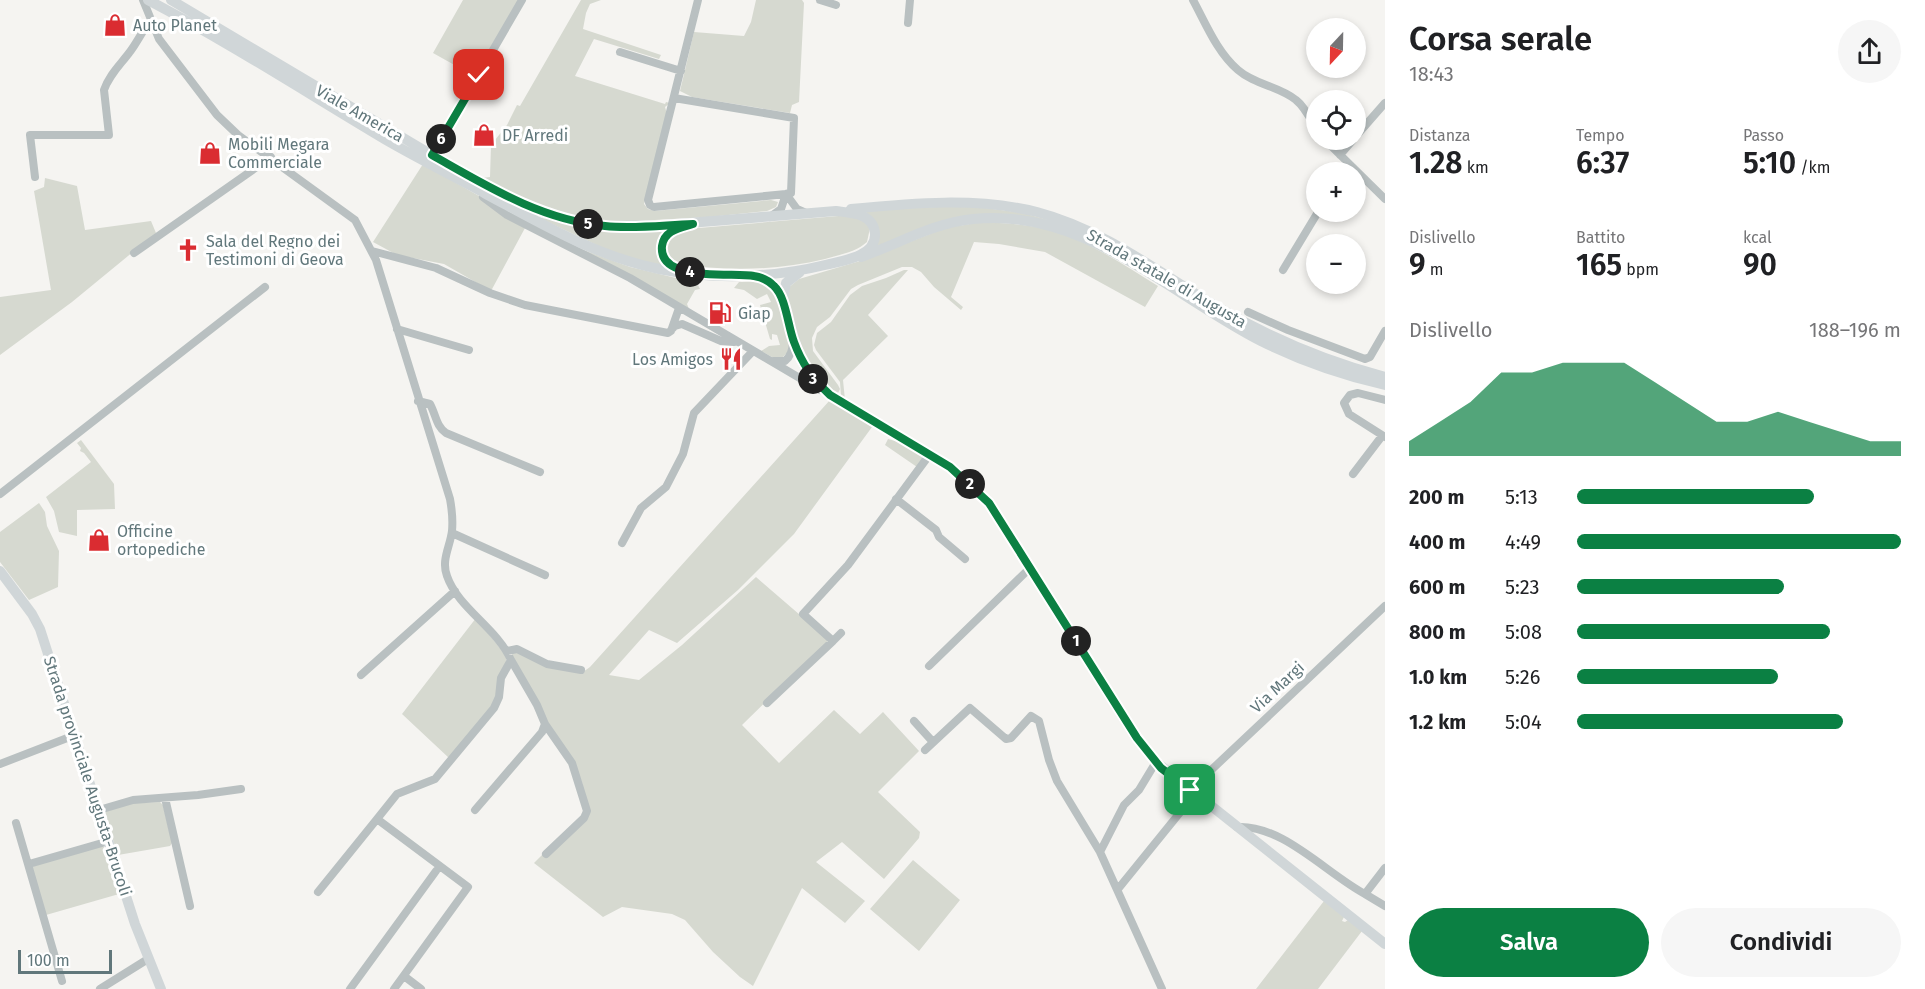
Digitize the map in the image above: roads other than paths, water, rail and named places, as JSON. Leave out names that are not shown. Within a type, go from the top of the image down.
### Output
[{"type":"main road","name":"Viale America","points":[[171,0],[432,155],[516,201],[553,216],[606,226],[693,224]]},
{"type":"main road","name":"Viale America","points":[[153,1],[396,146],[566,238],[598,252],[659,269],[696,274]]},
{"type":"main road","name":"Strada statale di Augusta","points":[[693,224],[945,203],[987,204],[1036,212],[1119,246],[1214,305],[1275,338],[1321,358],[1385,377]]},
{"type":"main road","points":[[836,211],[859,214],[873,226],[875,234],[870,245],[852,259]]},
{"type":"main road","name":"Strada statale di Augusta","points":[[696,274],[754,276],[802,271],[852,259],[939,226],[970,219],[1011,218],[1048,224],[1074,234],[1116,254],[1261,340],[1306,361],[1354,378],[1385,385]]},
{"type":"main road","points":[[693,224],[669,232],[665,237],[662,255],[668,264],[696,274]]},
{"type":"main road","points":[[783,304],[786,283],[802,271]]},
{"type":"main road","points":[[754,276],[775,286],[783,304],[802,374],[814,380],[830,395],[930,454],[963,477],[989,503],[1137,738],[1156,762],[1385,944]]},
{"type":"main road","name":"Strada provinciale Augusta-Brucoli","points":[[0,571],[32,614],[40,629],[148,959],[161,989]]},
{"type":"street","points":[[143,0],[165,48],[217,116],[238,135],[355,220],[372,251],[450,499],[453,513],[452,533],[445,560],[447,576],[454,591],[507,651],[545,724],[572,763],[587,811],[584,818],[546,854]]},
{"type":"street","points":[[432,155],[522,0]]},
{"type":"street","points":[[675,98],[794,118],[791,193],[654,207],[650,205],[648,200],[698,0]]},
{"type":"street","points":[[820,0],[836,5]]},
{"type":"street","points":[[908,23],[910,0]]},
{"type":"street","points":[[1193,0],[1215,42],[1230,62],[1254,82],[1294,98],[1306,112]]},
{"type":"street","points":[[35,177],[30,135],[109,135],[104,90],[112,73],[130,52],[150,18],[153,1]]},
{"type":"street","points":[[620,52],[681,71]]},
{"type":"street","points":[[1366,125],[1385,103]]},
{"type":"street","points":[[1335,150],[1345,162]]},
{"type":"street","points":[[1340,155],[1344,150]]},
{"type":"street","points":[[134,254],[271,157]]},
{"type":"street","points":[[1366,183],[1385,199]]},
{"type":"street","points":[[469,185],[507,215],[630,278],[769,360],[802,374]]},
{"type":"street","points":[[786,194],[796,209],[806,213]]},
{"type":"street","points":[[770,217],[781,209],[786,194]]},
{"type":"street","points":[[1283,270],[1312,222]]},
{"type":"street","points":[[372,251],[436,268],[490,293],[541,309],[595,317],[668,333],[675,326],[682,324],[721,340],[740,344]]},
{"type":"street","points":[[0,494],[265,287]]},
{"type":"street","points":[[671,331],[679,308]]},
{"type":"street","points":[[1248,312],[1288,330],[1365,358],[1370,357],[1385,331]]},
{"type":"street","points":[[397,329],[469,350]]},
{"type":"street","points":[[785,362],[792,353],[793,341]]},
{"type":"street","points":[[622,543],[641,508],[666,487],[683,454],[694,413],[747,360],[753,351]]},
{"type":"street","points":[[769,360],[785,362],[802,374]]},
{"type":"street","points":[[1353,474],[1384,437],[1349,414],[1344,403],[1350,395],[1358,393],[1385,400]]},
{"type":"street","points":[[418,401],[430,404],[435,413],[438,428],[446,433],[540,472]]},
{"type":"street","points":[[833,641],[803,614],[848,565],[930,454]]},
{"type":"street","points":[[896,499],[936,530],[939,537],[966,559]]},
{"type":"street","points":[[452,533],[545,575]]},
{"type":"street","points":[[929,666],[1030,568]]},
{"type":"street","points":[[361,675],[454,591]]},
{"type":"street","name":"Via Margi","points":[[1118,889],[1192,792],[1385,606]]},
{"type":"street","points":[[767,703],[841,633]]},
{"type":"street","points":[[507,651],[517,649],[548,664],[581,670]]},
{"type":"street","points":[[318,892],[397,794],[435,779],[494,708],[500,697],[501,678],[511,660]]},
{"type":"street","points":[[924,750],[970,708],[1006,739],[1011,738],[1031,716],[1039,721],[1049,760],[1058,781],[1100,852],[1162,989]]},
{"type":"street","points":[[914,720],[933,742]]},
{"type":"street","points":[[475,810],[542,732],[545,724]]},
{"type":"street","points":[[0,764],[75,735]]},
{"type":"street","points":[[1100,852],[1124,805],[1139,790],[1156,762]]},
{"type":"street","points":[[99,810],[133,800],[240,789]]},
{"type":"street","points":[[165,798],[190,906]]},
{"type":"street","points":[[377,819],[468,887],[394,989]]},
{"type":"street","points":[[16,823],[62,981]]},
{"type":"street","points":[[1237,827],[1248,826],[1262,830],[1295,846],[1385,906]]},
{"type":"street","points":[[29,864],[109,841]]},
{"type":"street","points":[[1365,894],[1385,868]]},
{"type":"street","points":[[350,989],[436,871]]},
{"type":"street","points":[[100,989],[148,959]]},
{"type":"street","points":[[404,976],[421,989]]},
{"type":"place","name":"Auto Planet","points":[[115,25]]},
{"type":"place","name":"DF Arredi","points":[[484,135]]},
{"type":"place","name":"Mobili Megara Commerciale","points":[[210,153]]},
{"type":"place","name":"Sala del Regno dei Testimoni di Geova","points":[[188,250]]},
{"type":"place","name":"Giap","points":[[720,313]]},
{"type":"place","name":"Los Amigos","points":[[731,359]]},
{"type":"place","name":"Officine ortopediche","points":[[99,540]]}]
